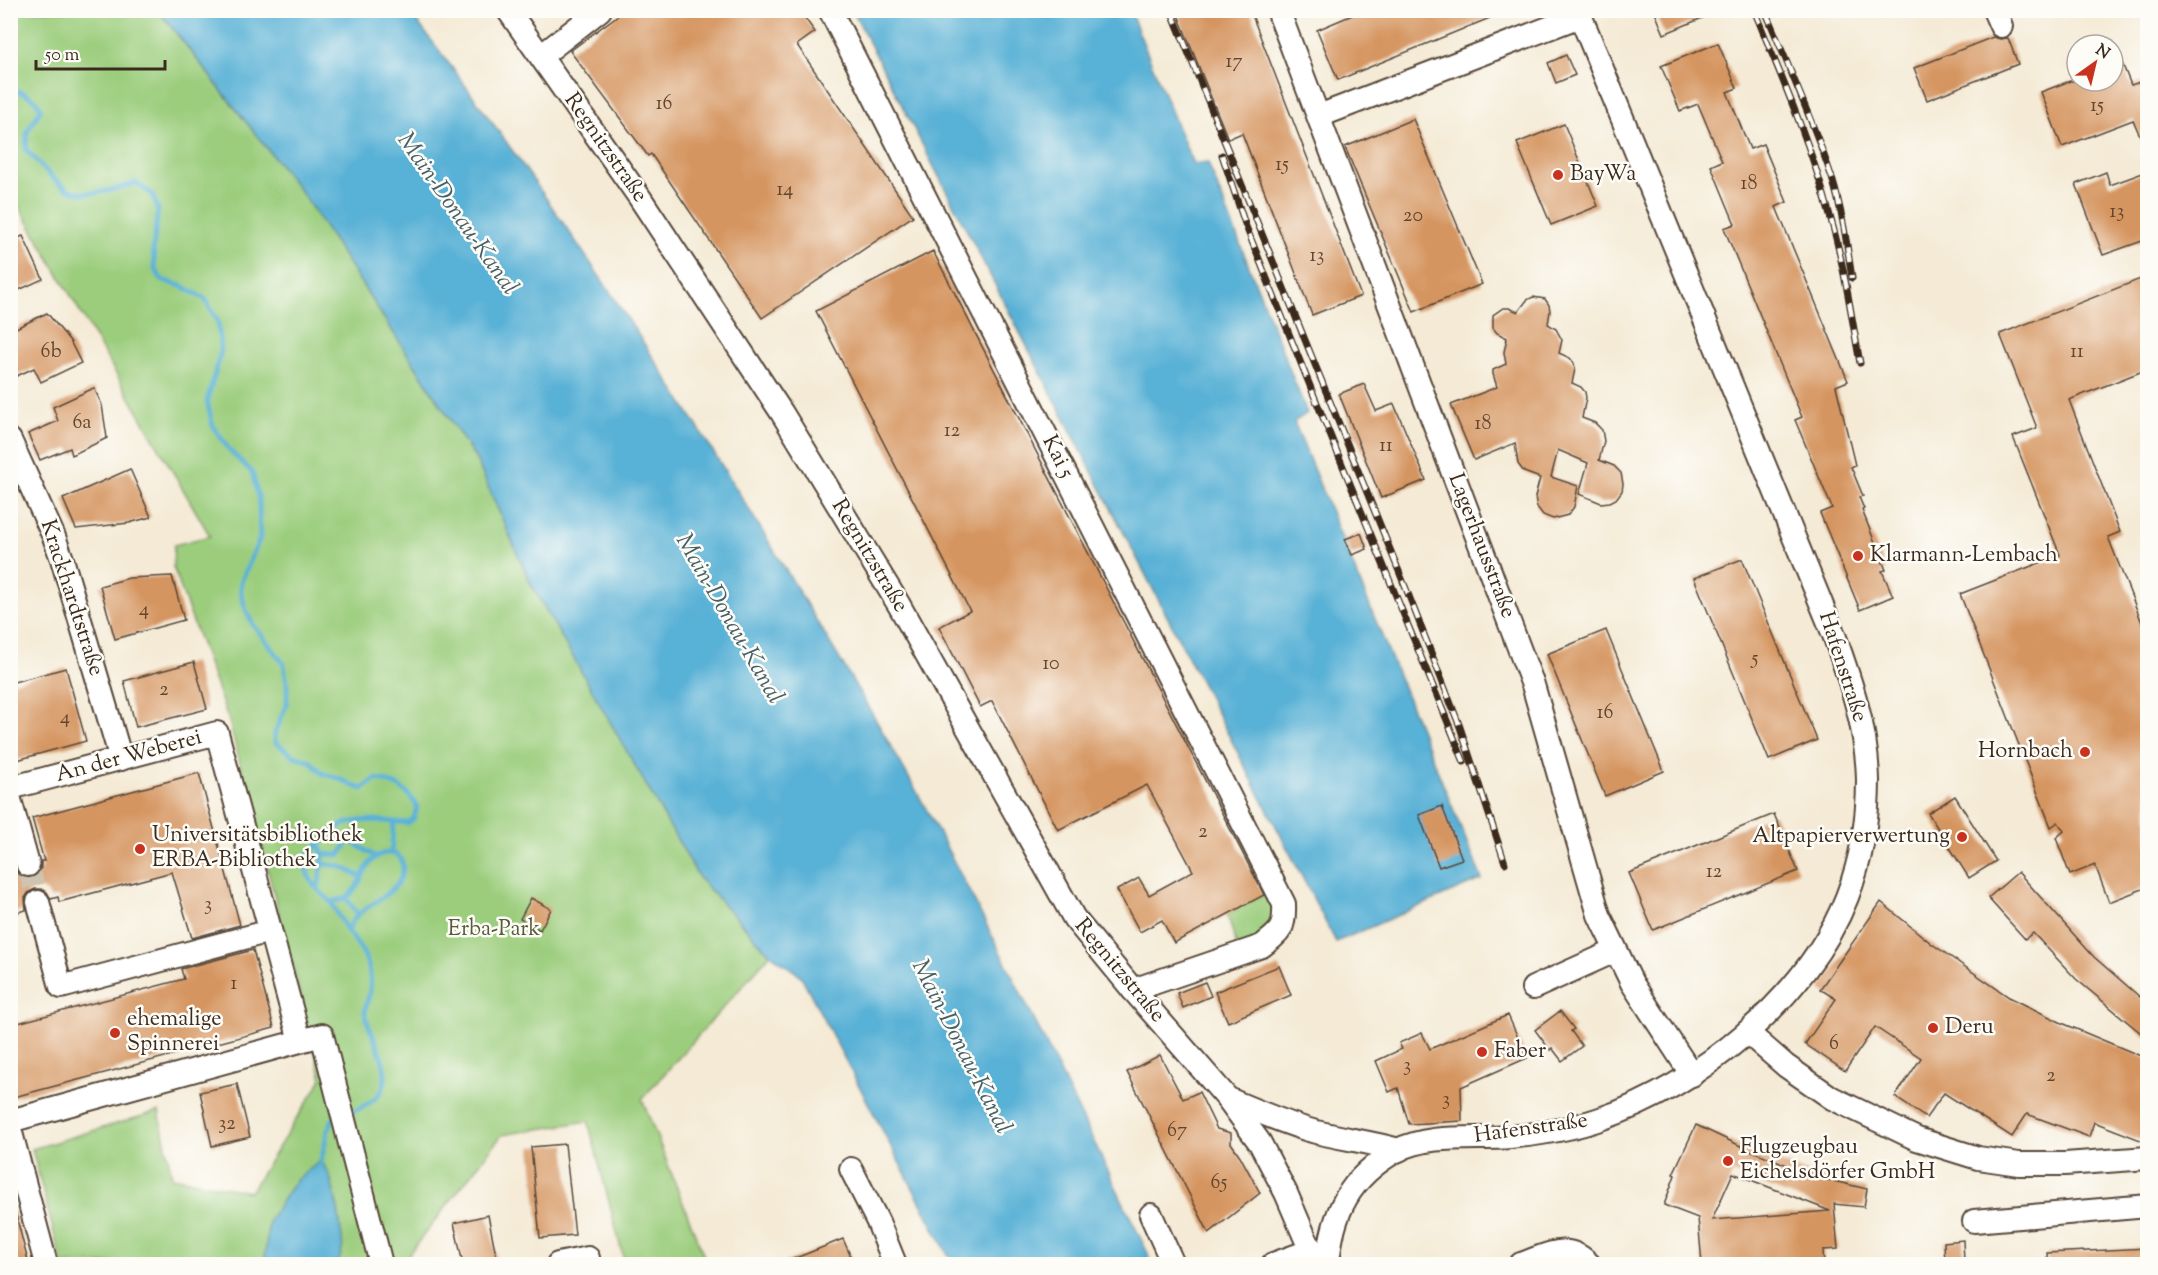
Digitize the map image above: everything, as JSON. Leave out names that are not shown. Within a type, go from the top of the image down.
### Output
[{"type":"street","name":"Regnitzstraße","points":[[508,10],[640,198],[782,413],[899,605],[1074,918],[1228,1099],[1260,1143],[1286,1193],[1307,1242],[1321,1260]]},
{"type":"street","points":[[541,56],[600,10]]},
{"type":"street","name":"Kai 5","points":[[830,10],[1284,904],[1284,922],[1277,934],[1262,946],[1133,990]]},
{"type":"street","name":"Lagerhausstraße","points":[[1278,10],[1533,685],[1599,915],[1632,983],[1692,1075]]},
{"type":"street","points":[[1319,116],[1579,13]]},
{"type":"street","name":"Hafenstraße","points":[[1321,1260],[1329,1246],[1335,1221],[1360,1177],[1399,1150],[1438,1140],[1510,1137],[1557,1130],[1599,1120],[1670,1089],[1692,1075],[1747,1032],[1776,1004],[1809,965],[1846,899],[1856,871],[1866,817],[1868,778],[1863,729],[1851,681],[1579,13]]},
{"type":"street","name":"Krackhardtstraße","points":[[10,441],[54,537],[121,759]]},
{"type":"street","name":"An der Weberei","points":[[10,788],[217,733],[300,1041]]},
{"type":"street","points":[[10,801],[28,865]]},
{"type":"street","points":[[38,902],[61,987],[270,931]]},
{"type":"street","points":[[1533,988],[1615,951]]},
{"type":"street","points":[[1747,1032],[1786,1066],[1832,1098],[1917,1139],[1958,1152],[1978,1158],[2019,1164],[2065,1164],[2148,1158]]},
{"type":"street","points":[[10,1121],[322,1035],[381,1264]]},
{"type":"street","name":"Regnitzstraße","points":[[1228,1099],[1317,1132],[1371,1142],[1399,1150]]},
{"type":"street","points":[[10,1129],[46,1264]]},
{"type":"street","points":[[851,1169],[878,1222],[895,1264]]},
{"type":"street","points":[[1974,1221],[2148,1206]]},
{"type":"street","points":[[1152,1215],[1173,1264]]},
{"type":"street","points":[[1521,1264],[1560,1250],[1579,1254],[1589,1264]]},
{"type":"street","points":[[558,1264],[588,1258]]},
{"type":"street","points":[[1273,1264],[1321,1260]]},
{"type":"green space","name":"Erba-Park","points":[[10,11],[159,11],[305,197],[476,459],[530,582],[700,879],[769,953],[769,956],[642,1099],[707,1264],[625,1264],[588,1121],[502,1135],[401,1264],[62,1264],[32,1149],[159,1111],[172,1177],[250,1192],[322,1079],[229,721],[173,567],[174,545],[210,536],[20,208],[11,197]]},
{"type":"green space","points":[[1267,893],[1276,902],[1272,929],[1238,950],[1227,914]]},
{"type":"water","name":"Main-Donau-Kanal","points":[[159,11],[409,11],[511,148],[608,288],[746,504],[862,696],[931,818],[988,929],[1153,1264],[953,1264],[801,976],[769,953],[700,879],[530,582],[476,459],[305,197]]},
{"type":"water","points":[[853,11],[1130,11],[1193,164],[1208,163],[1307,413],[1294,422],[1482,879],[1336,942]]},
{"type":"water","points":[[321,1160],[330,1176],[338,1209],[343,1246],[338,1264],[264,1264],[269,1220],[295,1181]]},
{"type":"building","points":[[625,10],[799,10],[815,32],[797,45],[913,216],[762,318],[651,154],[648,156],[570,51]]},
{"type":"building","points":[[1176,10],[1250,10],[1361,296],[1312,315],[1242,133],[1228,139]]},
{"type":"building","points":[[1364,10],[1507,11],[1338,80],[1317,30]]},
{"type":"building","points":[[1654,10],[1719,10],[1719,11],[1664,34]]},
{"type":"building","points":[[1993,37],[2008,38],[2018,64],[1927,100],[1914,68]]},
{"type":"building","points":[[1718,43],[1737,88],[1727,92],[1750,149],[1763,144],[1787,202],[1776,207],[1848,381],[1836,386],[1855,465],[1851,467],[1863,496],[1859,497],[1864,509],[1862,510],[1886,570],[1882,571],[1893,596],[1860,610],[1820,513],[1832,508],[1795,420],[1802,417],[1724,228],[1735,224],[1711,166],[1722,161],[1698,104],[1680,111],[1661,66]]},
{"type":"building","points":[[1566,55],[1575,75],[1556,83],[1548,63]]},
{"type":"building","points":[[2125,70],[2131,85],[2148,79],[2148,154],[2133,120],[2062,147],[2041,92],[2065,83],[2065,93],[2125,93]]},
{"type":"building","points":[[1413,119],[1482,284],[1414,312],[1345,147]]},
{"type":"building","name":"BayWa","points":[[1564,124],[1598,206],[1551,225],[1517,143]]},
{"type":"building","points":[[2148,171],[2148,239],[2103,255],[2076,184],[2106,172],[2110,185]]},
{"type":"building","points":[[23,236],[43,279],[10,294],[10,241]]},
{"type":"building","points":[[933,251],[1264,895],[1174,943],[1162,920],[1140,932],[1117,890],[1139,878],[1149,895],[1193,871],[1147,785],[1058,830],[992,701],[980,707],[939,627],[970,611],[816,311]]},
{"type":"building","name":"Hornbach","points":[[2148,276],[2148,369],[2069,400],[2120,532],[2108,537],[2148,638],[2148,887],[2109,902],[2095,865],[2070,875],[2056,838],[2064,831],[2058,822],[2051,827],[1960,594],[2060,555],[2013,437],[2037,428],[2000,334]]},
{"type":"building","points":[[1533,297],[1545,299],[1549,305],[1548,324],[1556,329],[1562,340],[1559,353],[1570,358],[1574,363],[1572,383],[1581,387],[1586,398],[1582,418],[1595,423],[1602,430],[1604,441],[1599,460],[1614,466],[1621,473],[1623,484],[1622,491],[1616,499],[1610,502],[1601,503],[1579,494],[1588,463],[1558,450],[1551,477],[1578,486],[1574,507],[1568,515],[1553,519],[1543,515],[1537,507],[1535,497],[1540,478],[1524,472],[1518,464],[1515,443],[1474,460],[1451,405],[1497,387],[1493,370],[1506,364],[1504,352],[1507,338],[1493,328],[1493,315],[1503,308],[1518,312],[1527,300]]},
{"type":"building","points":[[47,313],[70,341],[81,363],[41,382],[34,368],[10,379],[10,331]]},
{"type":"building","points":[[1364,384],[1376,411],[1394,404],[1426,480],[1381,498],[1339,394]]},
{"type":"building","points":[[94,388],[102,405],[107,438],[72,455],[70,448],[40,460],[28,434],[58,421],[53,407]]},
{"type":"building","points":[[130,469],[151,517],[129,523],[76,529],[63,499]]},
{"type":"building","points":[[1361,533],[1367,549],[1352,555],[1345,539]]},
{"type":"building","points":[[1742,559],[1817,740],[1769,760],[1694,578]]},
{"type":"building","points":[[172,576],[184,620],[115,639],[100,586],[129,578]]},
{"type":"building","points":[[1606,630],[1664,771],[1605,796],[1547,654]]},
{"type":"building","points":[[194,662],[207,709],[136,727],[124,681]]},
{"type":"building","points":[[66,668],[86,741],[17,760],[10,734],[10,683]]},
{"type":"building","points":[[199,773],[240,925],[192,938],[172,872],[59,902],[58,897],[51,899],[47,892],[35,889],[25,898],[26,910],[10,914],[10,870],[15,868],[24,878],[32,878],[38,874],[41,861],[44,861],[32,818]]},
{"type":"building","name":"Altpapierverwertung","points":[[1955,796],[1996,861],[1969,878],[1928,813]]},
{"type":"building","points":[[1442,806],[1462,859],[1439,867],[1419,815]]},
{"type":"building","points":[[1774,814],[1798,871],[1653,930],[1629,873]]},
{"type":"building","points":[[2018,872],[2094,957],[2148,1004],[2148,1039],[2076,979],[2033,933],[2025,939],[1988,898]]},
{"type":"building","points":[[531,898],[551,909],[540,930],[520,919]]},
{"type":"building","points":[[1881,902],[1932,944],[2009,997],[2062,1023],[2148,1059],[2148,1143],[2094,1122],[2089,1137],[2027,1114],[2012,1137],[1944,1093],[1926,1118],[1895,1097],[1921,1058],[1875,1027],[1845,1071],[1805,1044],[1836,999],[1820,989]]},
{"type":"building","name":"ehemalige Spinnerei","points":[[253,950],[274,1028],[10,1098],[10,1025],[184,979],[181,969]]},
{"type":"building","points":[[1279,966],[1291,995],[1228,1022],[1215,992]]},
{"type":"building","points":[[1205,982],[1211,996],[1183,1008],[1177,993]]},
{"type":"building","points":[[1560,1011],[1574,1029],[1571,1031],[1582,1046],[1562,1061],[1552,1048],[1550,1050],[1535,1030]]},
{"type":"building","points":[[1508,1015],[1527,1058],[1461,1087],[1462,1121],[1409,1124],[1398,1088],[1389,1092],[1376,1061],[1402,1049],[1399,1043],[1422,1033],[1430,1049]]},
{"type":"building","points":[[1160,1055],[1183,1099],[1199,1092],[1217,1129],[1231,1133],[1231,1143],[1260,1193],[1209,1233],[1127,1072]]},
{"type":"building","points":[[237,1084],[250,1137],[212,1146],[200,1092]]},
{"type":"building","points":[[1696,1125],[1817,1177],[1867,1189],[1864,1207],[1834,1204],[1838,1249],[1823,1250],[1824,1264],[1702,1264],[1698,1218],[1664,1205],[1675,1175],[1673,1174]],"holes":[[[1733,1173],[1830,1211],[1712,1220]]]},
{"type":"building","points":[[565,1144],[575,1235],[540,1238],[531,1147]]},
{"type":"building","points":[[15,1211],[29,1264],[10,1264],[10,1212]]},
{"type":"building","points":[[488,1215],[497,1260],[463,1264],[454,1223]]},
{"type":"building","points":[[843,1239],[854,1264],[781,1264]]},
{"type":"building","points":[[1963,1240],[1964,1262],[1945,1263],[1944,1242]]},
{"type":"building","points":[[2148,1248],[2148,1264],[2048,1264],[2047,1253]]},
{"type":"waterway","points":[[10,89],[28,95],[39,105],[41,109],[27,132],[26,150],[58,182],[79,193],[109,191],[136,183],[152,194],[158,210],[153,248],[155,269],[162,280],[184,287],[205,299],[218,322],[221,351],[207,401],[213,426],[230,451],[252,472],[259,500],[260,538],[241,582],[241,593],[252,623],[284,664],[287,703],[275,733],[275,742],[294,756],[310,761],[323,774],[362,789],[376,779],[395,785],[405,791],[417,807],[414,818],[408,823],[366,820],[343,825],[311,852],[306,861],[308,875],[331,902],[351,894],[373,859],[380,855],[394,854],[399,856],[403,864],[402,875],[397,884],[387,894],[358,914],[348,932],[366,958],[370,973],[370,990],[365,1013],[382,1057],[385,1079],[383,1088],[371,1102],[347,1114]]},
{"type":"waterway","points":[[391,853],[394,822]]},
{"type":"waterway","points":[[321,854],[340,855],[349,840],[376,857]]},
{"type":"waterway","points":[[318,888],[323,859],[320,844]]},
{"type":"waterway","points":[[322,864],[340,866],[361,877]]},
{"type":"waterway","points":[[346,898],[358,915]]},
{"type":"waterway","points":[[331,902],[348,932]]},
{"type":"waterway","points":[[320,1165],[328,1130],[333,1119],[338,1117]]},
{"type":"tunnel","points":[[28,865],[38,902]]},
{"type":"railway","points":[[1171,10],[1409,596],[1460,727],[1505,863]]},
{"type":"railway","points":[[1754,10],[1814,163],[1835,234],[1860,363]]},
{"type":"railway","points":[[1765,10],[1809,115],[1832,178],[1852,278]]},
{"type":"railway","points":[[1222,155],[1245,224],[1464,762]]},
{"type":"place","name":"BayWa","points":[[1558,175]]},
{"type":"place","name":"Klarmann-Lembach","points":[[1858,556]]},
{"type":"place","name":"Hornbach","points":[[2085,752]]},
{"type":"place","name":"Altpapierverwertung","points":[[1962,837]]},
{"type":"place","name":"Universitätsbibliothek ERBA-Bibliothek","points":[[140,849]]},
{"type":"place","name":"Deru","points":[[1933,1028]]},
{"type":"place","name":"ehemalige Spinnerei","points":[[115,1033]]},
{"type":"place","name":"Faber","points":[[1482,1052]]},
{"type":"place","name":"Flugzeugbau Eichelsdörfer GmbH","points":[[1728,1161]]}]
